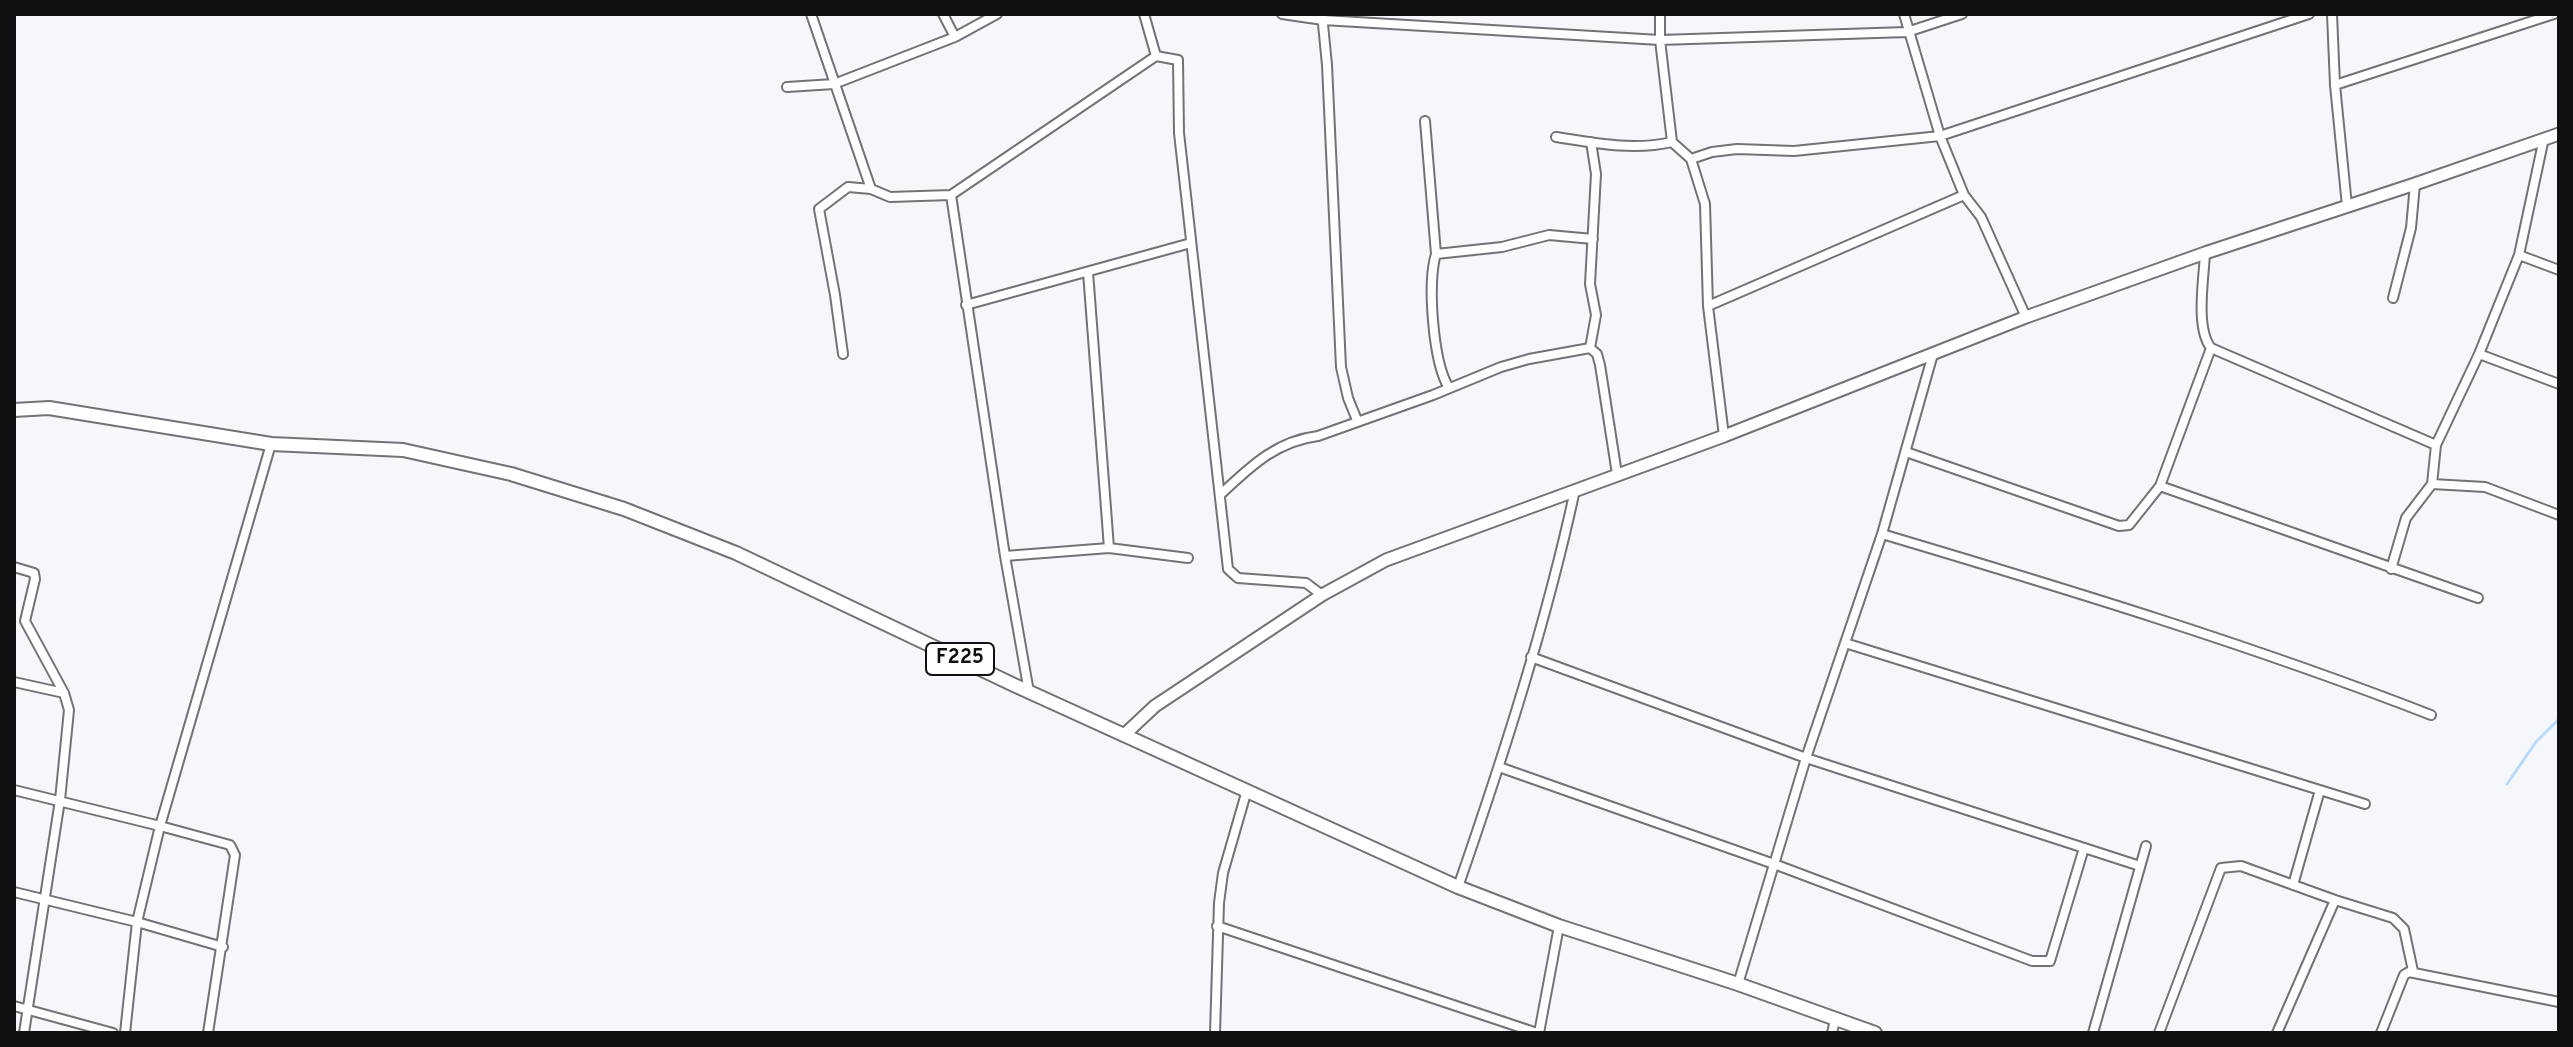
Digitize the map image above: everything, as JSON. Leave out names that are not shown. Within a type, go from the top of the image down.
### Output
[{"type":"main road","name":"F225","points":[[14,410],[49,408],[271,444],[403,450],[511,474],[624,509],[736,553],[1029,692],[1458,887],[1559,926],[1738,984],[1834,1026],[1875,1033]]},
{"type":"street","points":[[811,14],[871,189]]},
{"type":"street","points":[[943,14],[955,37]]},
{"type":"street","points":[[787,87],[834,84],[955,37],[997,14]]},
{"type":"street","points":[[1144,14],[1156,56]]},
{"type":"street","points":[[1282,14],[1660,40],[1907,32],[1962,14]]},
{"type":"street","points":[[1660,14],[1660,40],[1672,142],[1691,159],[1705,204],[1708,306],[1724,436]]},
{"type":"street","points":[[1904,14],[1940,136],[1964,195],[1981,217],[2026,317]]},
{"type":"street","points":[[1691,159],[1737,149],[1794,151],[1940,136],[2309,14]]},
{"type":"street","points":[[2332,14],[2335,85],[2347,206]]},
{"type":"street","points":[[2335,85],[2554,14]]},
{"type":"street","points":[[1322,17],[1341,367],[1357,420]]},
{"type":"street","points":[[843,354],[819,209],[848,187],[871,189],[890,197],[951,195],[1156,56],[1178,60],[1177,108],[1228,569],[1238,578],[1306,583],[1322,595]]},
{"type":"street","points":[[1425,121],[1436,254],[1431,269],[1435,329],[1441,376],[1449,388]]},
{"type":"street","points":[[1124,735],[1155,706],[1322,595],[1386,560],[1724,436],[2026,317],[2205,253],[2559,134]]},
{"type":"street","points":[[1556,137],[1610,146],[1654,146],[1672,142]]},
{"type":"street","points":[[2391,569],[2406,518],[2432,484],[2436,445],[2479,354],[2519,255],[2544,138]]},
{"type":"street","points":[[1590,348],[1596,315],[1590,284],[1596,174],[1591,142]]},
{"type":"street","points":[[2393,298],[2411,228],[2415,184]]},
{"type":"street","points":[[951,195],[1005,556],[1029,692]]},
{"type":"street","points":[[1708,306],[1964,195]]},
{"type":"street","points":[[1436,254],[1502,247],[1549,235],[1593,239]]},
{"type":"street","points":[[966,305],[1191,243]]},
{"type":"street","points":[[2205,253],[2202,325],[2204,340],[2211,348],[2436,445]]},
{"type":"street","points":[[2519,255],[2559,270]]},
{"type":"street","points":[[1088,272],[1109,548]]},
{"type":"street","points":[[1221,494],[1261,457],[1298,438],[1318,436],[1529,359],[1590,348]]},
{"type":"street","points":[[1590,348],[1597,354],[1600,365],[1617,474]]},
{"type":"street","points":[[1906,452],[2119,526],[2129,525],[2160,486],[2211,348]]},
{"type":"street","points":[[1738,984],[1806,758],[1882,534],[1933,354]]},
{"type":"street","points":[[2479,354],[2559,384]]},
{"type":"street","points":[[125,1033],[137,922],[160,826],[271,444]]},
{"type":"street","points":[[2432,484],[2485,487],[2559,515]]},
{"type":"street","points":[[2160,486],[2478,598]]},
{"type":"street","points":[[1458,887],[1499,767],[1576,489]]},
{"type":"street","points":[[1882,534],[2116,604],[2322,673],[2431,715]]},
{"type":"street","points":[[1005,556],[1109,548],[1188,558]]},
{"type":"street","points":[[14,567],[34,573],[25,621],[64,693],[69,710],[60,800],[24,1033]]},
{"type":"street","points":[[1845,643],[2365,804]]},
{"type":"street","points":[[1531,657],[1806,758],[2140,866]]},
{"type":"street","points":[[14,682],[64,693]]},
{"type":"street","points":[[1499,767],[1774,864],[2032,961],[2050,961],[2084,848]]},
{"type":"street","points":[[14,790],[230,845],[235,855],[208,1033]]},
{"type":"street","points":[[1215,1033],[1217,926],[1223,873],[1247,790]]},
{"type":"street","points":[[2293,885],[2320,790]]},
{"type":"street","points":[[2093,1033],[2146,846]]},
{"type":"street","points":[[2159,1033],[2221,868],[2241,866],[2393,918],[2404,929],[2413,971]]},
{"type":"street","points":[[14,892],[223,947]]},
{"type":"street","points":[[2277,1033],[2335,900]]},
{"type":"street","points":[[1217,926],[1538,1033],[1559,926]]},
{"type":"street","points":[[2381,1033],[2404,975],[2413,971],[2559,1002]]},
{"type":"street","points":[[14,1006],[113,1033]]},
{"type":"waterway","points":[[2507,784],[2536,742],[2559,719]]}]
